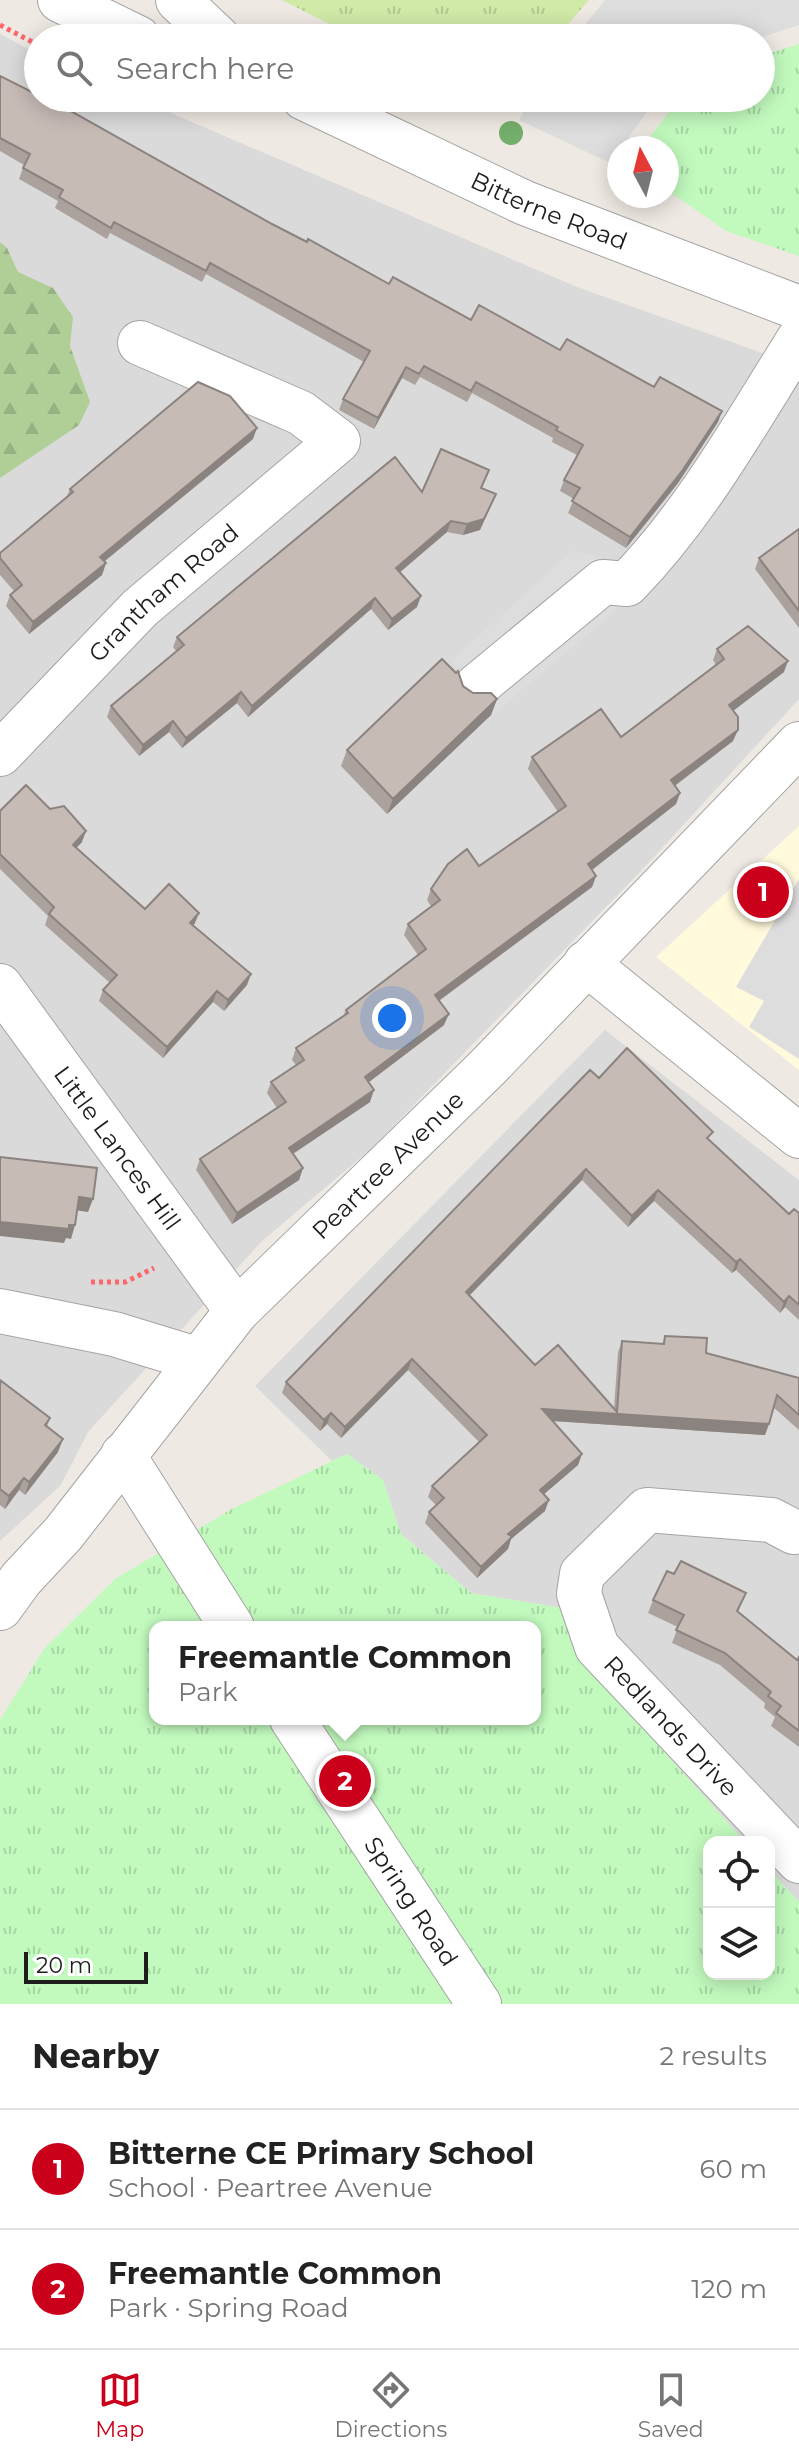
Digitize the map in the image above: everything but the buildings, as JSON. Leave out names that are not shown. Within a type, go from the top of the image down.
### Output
[{"type":"street","points":[[60,0],[109,24]]},
{"type":"street","points":[[178,0],[203,24]]},
{"type":"street","name":"Bitterne Road","points":[[333,112],[525,203],[799,308]]},
{"type":"street","points":[[477,686],[603,582],[627,584],[662,548],[716,471],[799,339]]},
{"type":"street","name":"Grantham Road","points":[[0,754],[140,608],[338,441],[301,413],[140,343]]},
{"type":"street","name":"Peartree Avenue","points":[[0,1608],[21,1579],[63,1534],[196,1359],[237,1311],[487,1068],[799,744]]},
{"type":"street","points":[[586,963],[799,1136]]},
{"type":"street","name":"Little Lances Hill","points":[[0,986],[237,1311]]},
{"type":"street","points":[[0,1311],[114,1334],[196,1359]]},
{"type":"street","points":[[123,1455],[228,1621]]},
{"type":"street","name":"Redlands Drive","points":[[794,1532],[771,1520],[647,1510],[582,1574],[579,1594],[597,1647],[799,1861]]},
{"type":"street","name":"Spring Road","points":[[296,1725],[479,2004]]},
{"type":"path","points":[[0,25],[24,38]]},
{"type":"path","points":[[78,1281],[125,1282],[150,1271]]},
{"type":"shaded area","points":[[605,0],[799,0],[799,25],[775,33],[775,24],[585,24]]},
{"type":"shaded area","points":[[0,34],[24,47],[24,112],[169,112],[577,287],[799,366],[799,699],[640,872],[372,1148],[262,1241],[88,1432],[61,1485],[0,1541]]},
{"type":"shaded area","points":[[524,112],[647,112],[630,136],[607,136],[607,162],[519,120]]},
{"type":"shaded area","points":[[573,550],[598,557],[637,592],[494,714],[451,661]]},
{"type":"shaded area","points":[[799,826],[799,1070],[656,957]]},
{"type":"shaded area","points":[[799,879],[799,1059],[749,1027],[764,1001],[736,987]]},
{"type":"shaded area","points":[[605,1030],[799,1180],[799,1902],[775,1876],[775,1836],[740,1836],[597,1677],[568,1609],[471,1593],[401,1534],[383,1480],[347,1454],[332,1461],[255,1386]]},
{"type":"green space","points":[[282,0],[589,0],[568,24],[329,24]]},
{"type":"green space","points":[[799,44],[799,256],[726,231],[679,198],[679,136],[650,136],[669,112],[775,112],[775,52]]},
{"type":"green space","points":[[0,242],[7,248],[18,272],[53,288],[73,317],[70,346],[90,402],[79,425],[0,478]]},
{"type":"green space","points":[[347,1454],[383,1480],[401,1534],[471,1593],[568,1609],[597,1677],[740,1836],[703,1836],[703,1980],[775,1980],[775,1876],[799,1902],[799,2004],[0,2004],[0,1720],[44,1649],[115,1579],[230,1510]]},
{"type":"place","name":"Bitterne CE Primary School","points":[[763,892]]},
{"type":"place","name":"Freemantle Common","points":[[345,1781]]}]
